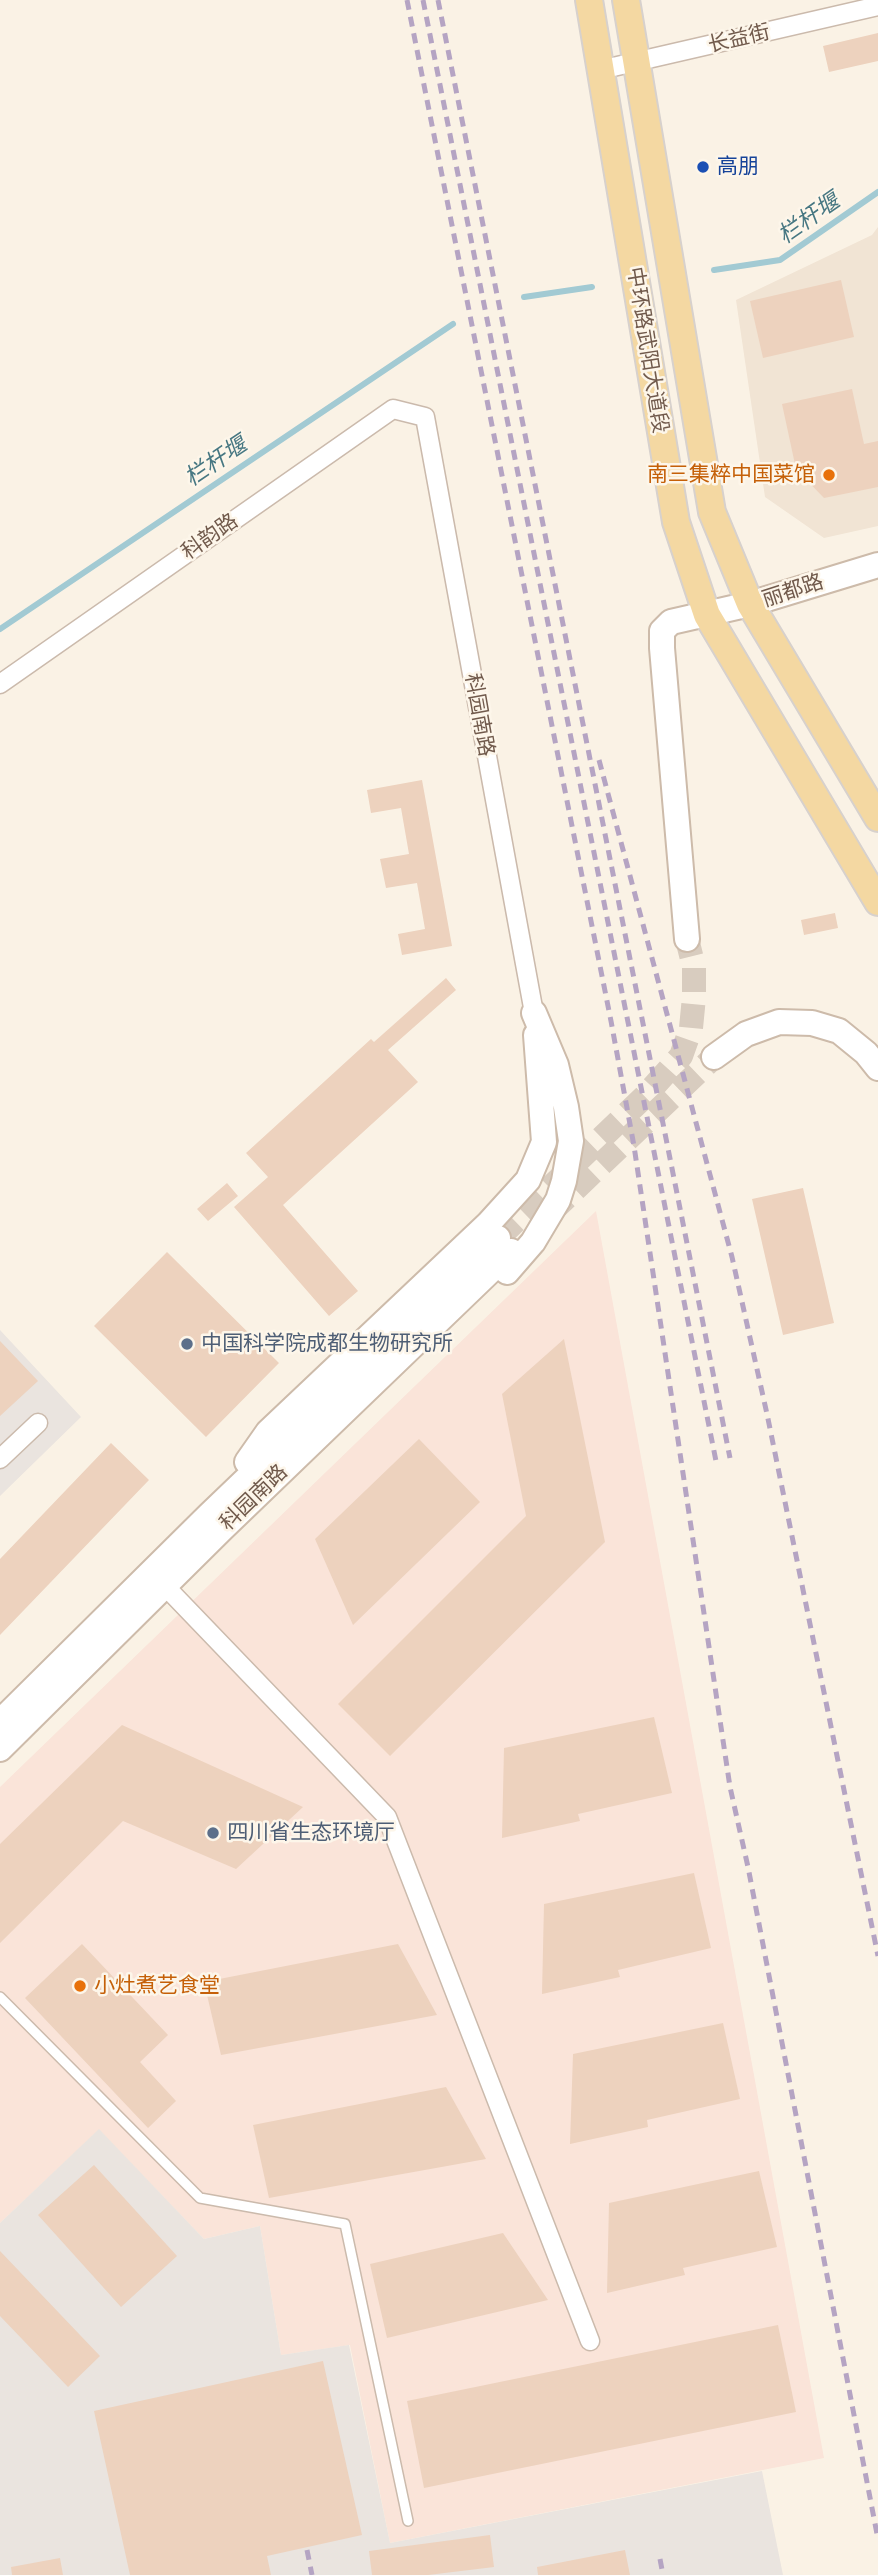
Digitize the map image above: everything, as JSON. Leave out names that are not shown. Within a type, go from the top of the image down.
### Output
[{"type":"main road","name":"中环路武阳大道段","points":[[589,0],[676,522],[707,615],[878,901]]},
{"type":"main road","name":"中环路武阳大道段","points":[[626,0],[712,512],[750,604],[878,818]]},
{"type":"street","name":"长益街","points":[[600,70],[878,6]]},
{"type":"street","name":"科韵路","points":[[0,684],[393,409],[425,416]]},
{"type":"street","name":"科园南路","points":[[425,416],[534,1013]]},
{"type":"street","name":"丽都路","points":[[687,939],[663,631],[671,622],[750,604],[878,565]]},
{"type":"street","points":[[504,1243],[543,1226],[558,1200],[571,1141],[556,1065],[534,1013]]},
{"type":"street","points":[[216,1522],[305,1471],[504,1243],[544,1142],[534,1013]]},
{"type":"street","points":[[714,1057],[746,1034],[779,1022],[812,1023],[839,1031],[866,1053],[878,1068]]},
{"type":"street","name":"科园南路","points":[[0,1722],[216,1522],[504,1243]]},
{"type":"street","points":[[0,1459],[38,1423]]},
{"type":"street","name":"科园南路","points":[[0,1749],[165,1586],[216,1522]]},
{"type":"street","points":[[165,1586],[387,1817],[590,2341]]},
{"type":"lane","points":[[0,1997],[200,2198],[345,2224],[408,2521]]},
{"type":"shaded area","points":[[878,227],[878,526],[824,538],[765,497],[736,300],[872,235]]},
{"type":"shaded area","points":[[596,1211],[824,2458],[390,2543],[350,2345],[281,2355],[260,2226],[204,2239],[99,2130],[0,2223],[0,1787]]},
{"type":"shaded area","points":[[0,1330],[81,1417],[0,1496]]},
{"type":"shaded area","points":[[99,2129],[204,2239],[260,2226],[281,2355],[349,2345],[390,2543],[762,2471],[783,2575],[0,2575],[0,2223]]},
{"type":"building","points":[[878,33],[878,61],[829,72],[823,46]]},
{"type":"building","points":[[841,280],[854,337],[763,358],[750,301]]},
{"type":"building","points":[[852,389],[864,444],[878,441],[878,487],[824,498],[796,469],[782,404]]},
{"type":"building","points":[[422,780],[452,946],[402,955],[398,934],[425,929],[417,883],[386,888],[380,859],[409,854],[401,808],[371,813],[367,790]]},
{"type":"building","points":[[835,913],[838,928],[804,935],[801,920]]},
{"type":"building","points":[[446,978],[456,990],[388,1050],[418,1082],[283,1205],[358,1291],[329,1316],[234,1207],[268,1177],[246,1153],[371,1039],[374,1042]]},
{"type":"building","points":[[227,1183],[238,1196],[208,1221],[197,1209]]},
{"type":"building","points":[[803,1188],[834,1323],[783,1335],[752,1199]]},
{"type":"building","name":"中国科学院成都生物研究所","points":[[167,1252],[279,1363],[206,1437],[94,1326]]},
{"type":"building","points":[[564,1339],[605,1542],[390,1756],[338,1704],[526,1516],[502,1394]]},
{"type":"building","points":[[0,1341],[38,1381],[0,1416]]},
{"type":"building","points":[[419,1439],[480,1502],[353,1625],[315,1539]]},
{"type":"building","points":[[111,1443],[149,1480],[0,1635],[0,1559]]},
{"type":"building","points":[[654,1717],[672,1793],[578,1814],[580,1821],[502,1838],[504,1748]]},
{"type":"building","name":"四川省生态环境厅","points":[[122,1725],[303,1807],[236,1869],[123,1821],[0,1943],[0,1844]]},
{"type":"building","points":[[694,1873],[711,1948],[618,1970],[620,1977],[542,1994],[544,1904]]},
{"type":"building","points":[[82,1944],[168,2035],[140,2062],[176,2101],[148,2128],[25,1998]]},
{"type":"building","points":[[398,1944],[437,2015],[221,2055],[204,1982]]},
{"type":"building","points":[[723,2023],[740,2099],[647,2120],[648,2127],[570,2144],[573,2054]]},
{"type":"building","points":[[446,2087],[486,2159],[269,2198],[253,2125]]},
{"type":"building","points":[[94,2165],[177,2256],[121,2307],[38,2215]]},
{"type":"building","points":[[759,2171],[777,2247],[683,2268],[685,2275],[607,2293],[609,2203]]},
{"type":"building","points":[[503,2233],[548,2300],[387,2338],[370,2264]]},
{"type":"building","points":[[0,2251],[100,2356],[68,2387],[0,2316]]},
{"type":"building","points":[[778,2325],[796,2412],[424,2488],[407,2401]]},
{"type":"building","points":[[323,2361],[362,2535],[267,2556],[271,2575],[130,2575],[94,2411]]},
{"type":"building","points":[[490,2535],[494,2567],[428,2575],[372,2575],[369,2551]]},
{"type":"building","points":[[625,2550],[630,2575],[538,2575],[537,2567]]},
{"type":"building","points":[[60,2558],[63,2575],[12,2575],[11,2567]]},
{"type":"waterway","name":"栏杆堰","points":[[714,270],[780,260],[878,192]]},
{"type":"waterway","name":"栏杆堰","points":[[524,297],[592,287]]},
{"type":"waterway","name":"栏杆堰","points":[[0,629],[453,324]]},
{"type":"tunnel","points":[[498,1238],[645,1096],[681,1056],[691,1028],[694,997],[694,967],[687,939]]},
{"type":"tunnel","points":[[549,1214],[714,1057]]},
{"type":"railway","points":[[407,0],[611,1021],[634,1146],[730,1787],[748,1867],[878,2539]]},
{"type":"railway","points":[[423,0],[716,1461]]},
{"type":"railway","points":[[438,0],[730,1458]]},
{"type":"railway","points":[[599,760],[732,1257],[767,1414],[878,1956]]},
{"type":"railway","points":[[307,2550],[312,2575]]},
{"type":"railway","points":[[660,2559],[663,2575]]},
{"type":"place","name":"高朋","points":[[703,167]]},
{"type":"place","name":"南三集粹中国菜馆","points":[[829,475]]},
{"type":"place","name":"中国科学院成都生物研究所","points":[[187,1344]]},
{"type":"place","name":"四川省生态环境厅","points":[[213,1833]]},
{"type":"place","name":"小灶煮艺食堂","points":[[80,1986]]}]
